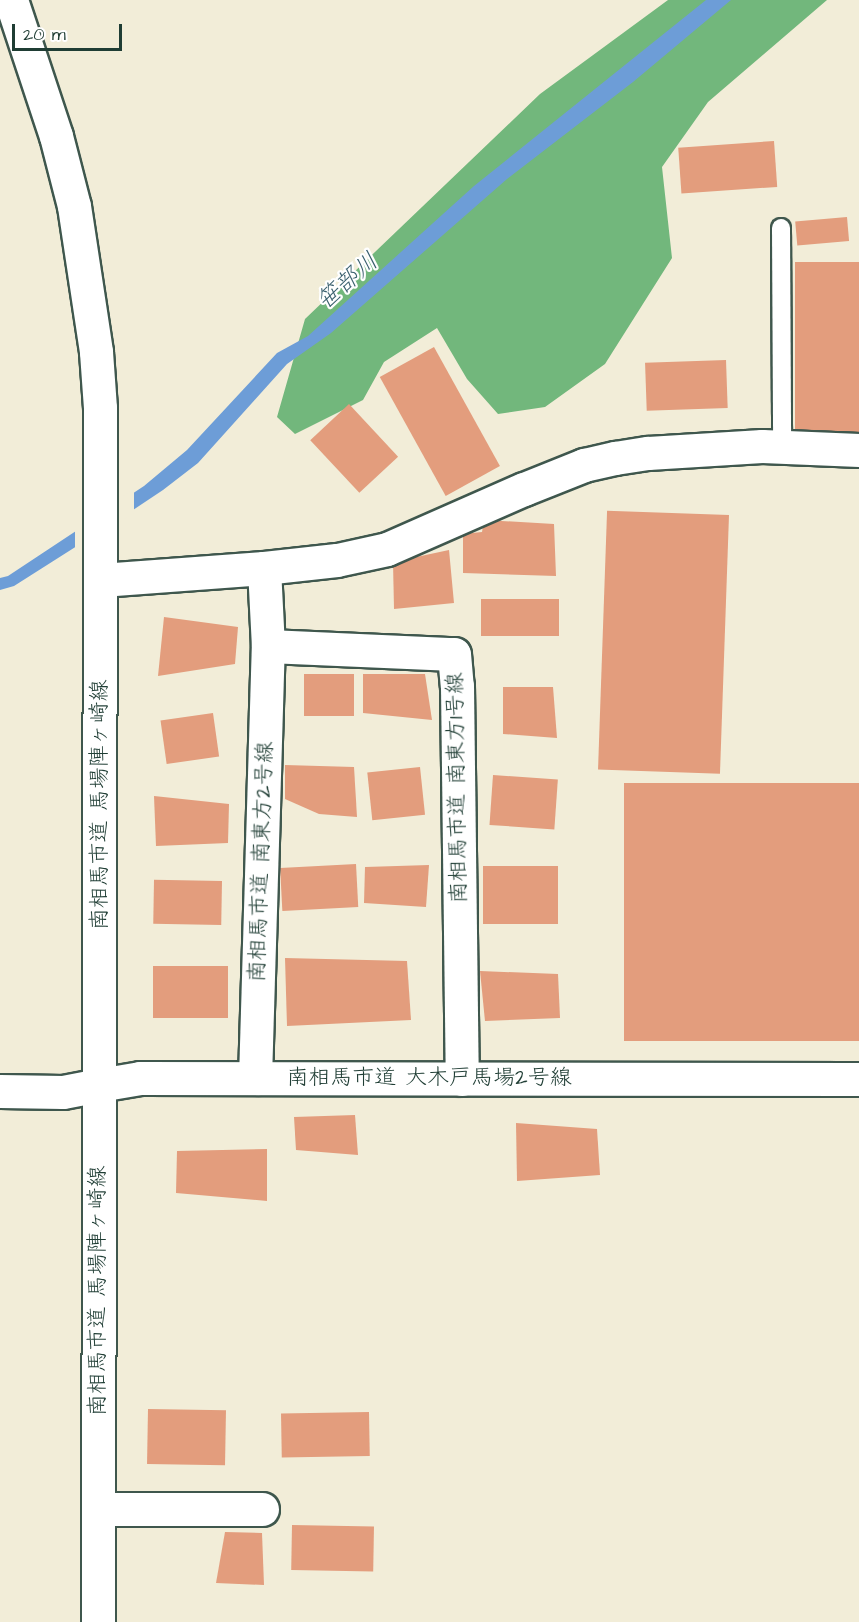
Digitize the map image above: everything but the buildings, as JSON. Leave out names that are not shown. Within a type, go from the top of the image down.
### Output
[{"type":"street","name":"南相馬市道 馬場陣ヶ崎線","points":[[11,0],[56,136],[74,206],[96,352],[100,427],[98,1622]]},
{"type":"street","points":[[100,566],[264,568],[336,560],[387,549],[584,465],[615,458],[704,448],[782,447],[859,450]]},
{"type":"street","points":[[264,568],[268,646]]},
{"type":"street","name":"南相馬市道 南東方2号線","points":[[255,1078],[268,646]]},
{"type":"street","name":"南相馬市道 南東方1号線","points":[[268,646],[454,654],[457,686],[462,1079]]},
{"type":"street","name":"南相馬市道 大木戸馬場2号線","points":[[0,1091],[63,1092],[140,1078],[859,1079]]},
{"type":"street","points":[[98,1509],[262,1509]]},
{"type":"lane","points":[[781,228],[782,447]]},
{"type":"green space","points":[[668,0],[827,0],[708,102],[662,167],[672,258],[605,364],[545,407],[498,414],[467,379],[437,328],[384,362],[363,400],[295,434],[277,417],[305,319],[540,94]]},
{"type":"water","points":[[706,0],[731,0],[633,82],[507,179],[331,333],[287,364],[198,463],[121,518],[14,586],[0,590],[0,578],[8,576],[144,486],[187,450],[277,353],[308,336],[474,186]]},
{"type":"pier","points":[[134,489],[134,513],[75,550],[75,528]]},
{"type":"water label","name":"笹部川","points":[[348,282]]}]
